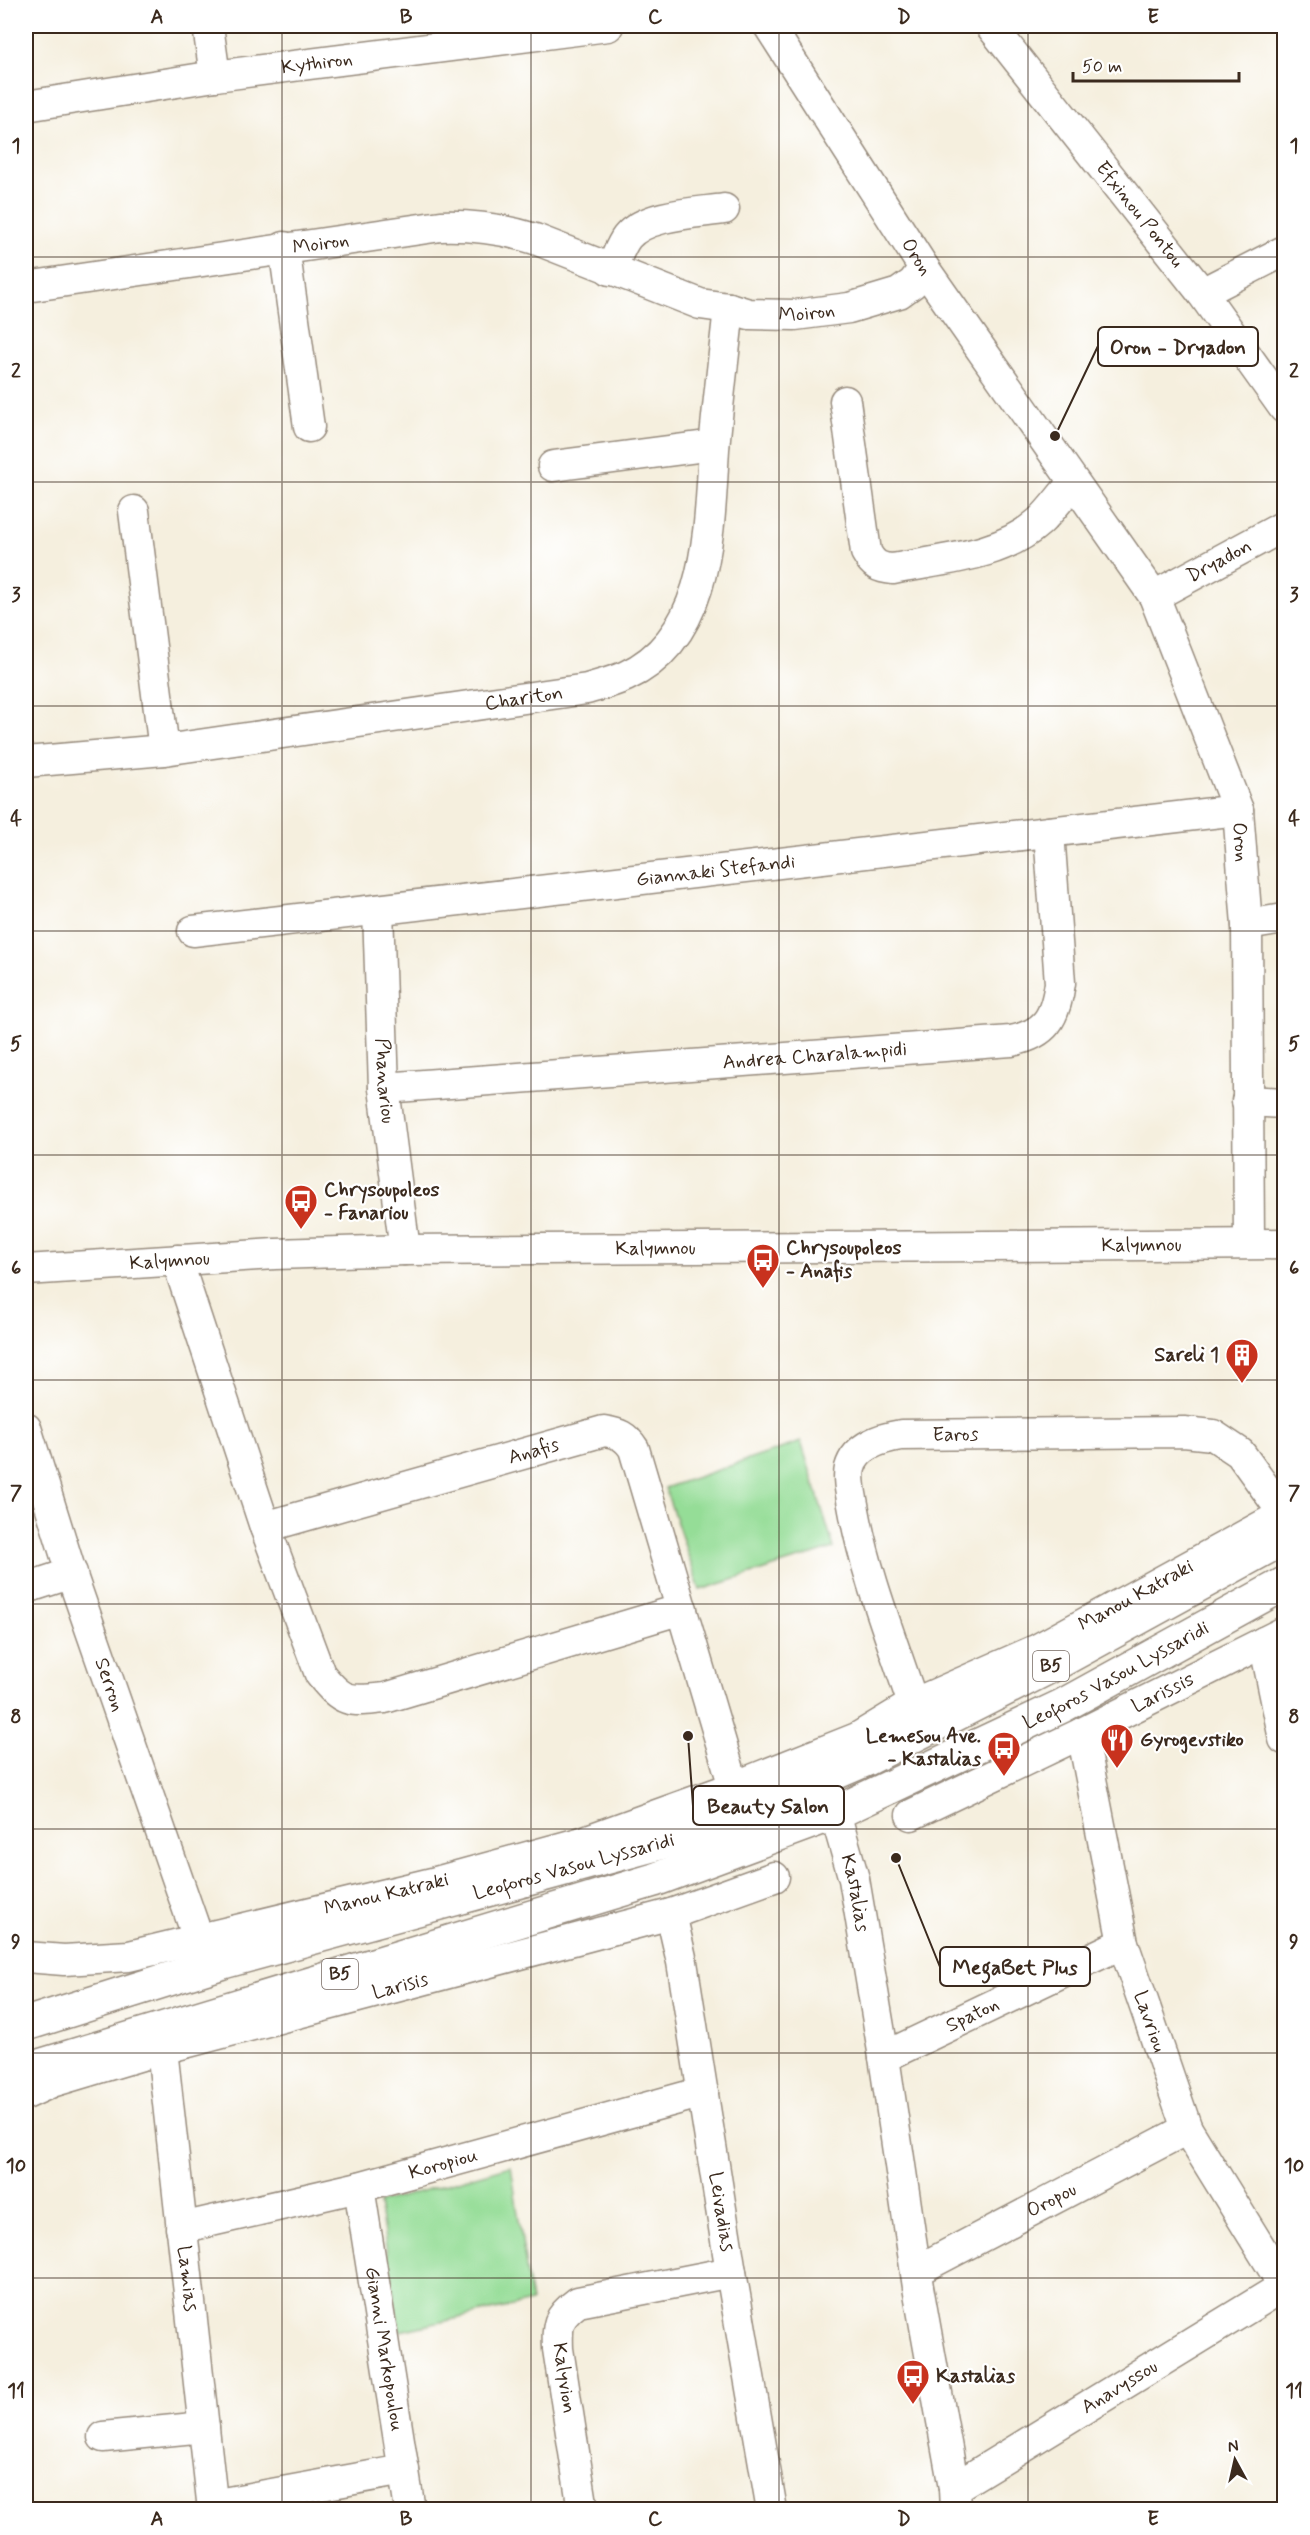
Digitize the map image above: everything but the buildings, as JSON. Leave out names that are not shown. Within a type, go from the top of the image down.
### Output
[{"type":"main road","name":"Leoforos Vasou Lyssaridi","points":[[26,2024],[223,1962],[689,1835],[822,1780],[1047,1668],[1284,1522]]},
{"type":"main road","name":"Leoforos Vasou Lyssaridi","points":[[26,2070],[654,1880],[835,1813],[1062,1706],[1284,1584]]},
{"type":"street","points":[[208,26],[215,76]]},
{"type":"street","name":"Kythiron","points":[[26,106],[215,76],[412,38],[608,26]]},
{"type":"street","name":"Oron","points":[[769,26],[924,268],[1154,596],[1238,810],[1247,925],[1249,1243]]},
{"type":"street","name":"Efxinou Pontou","points":[[991,26],[1202,293],[1284,408]]},
{"type":"street","points":[[610,270],[628,237],[641,226],[658,219],[724,209]]},
{"type":"street","name":"Moiron","points":[[26,287],[424,227],[467,225],[491,227],[535,239],[700,304],[750,314],[784,315],[849,308],[899,293],[913,283],[924,268]]},
{"type":"street","points":[[284,247],[309,427]]},
{"type":"street","points":[[1202,293],[1284,251]]},
{"type":"street","name":"Chariton","points":[[26,762],[164,750],[587,689],[626,676],[644,665],[669,640],[691,604],[700,580],[708,537],[714,445],[729,308]]},
{"type":"street","points":[[845,401],[866,552],[872,564],[882,568],[904,567],[1000,547],[1021,536],[1040,521],[1073,483]]},
{"type":"street","points":[[553,466],[714,445]]},
{"type":"street","points":[[134,511],[164,750]]},
{"type":"street","name":"Dryadon","points":[[1154,596],[1284,526]]},
{"type":"street","name":"Giannaki Stefandi","points":[[193,931],[1238,810]]},
{"type":"street","name":"Andrea Charalampidi","points":[[384,1088],[1000,1042],[1029,1037],[1042,1028],[1052,1016],[1058,1001],[1060,983],[1048,832]]},
{"type":"street","name":"Phanariou","points":[[378,910],[384,1088],[405,1250]]},
{"type":"street","points":[[1247,925],[1284,919]]},
{"type":"street","points":[[1247,1101],[1284,1103]]},
{"type":"street","name":"Kalymnou","points":[[26,1270],[275,1254],[405,1250],[1284,1244]]},
{"type":"street","points":[[177,1260],[265,1527],[320,1674],[335,1693],[355,1702],[384,1698],[682,1609]]},
{"type":"street","name":"Serron","points":[[26,1428],[72,1573],[198,1938]]},
{"type":"street","name":"Anafis","points":[[265,1527],[604,1431],[618,1433],[628,1439],[634,1449],[734,1787]]},
{"type":"street","name":"Earos","points":[[913,1704],[861,1546],[851,1495],[850,1468],[862,1451],[878,1439],[925,1434],[1184,1432],[1213,1436],[1240,1453],[1284,1522]]},
{"type":"street","name":"Manou Katraki","points":[[26,1957],[64,1960],[129,1956],[436,1882],[579,1843],[734,1787],[857,1738],[913,1704],[1038,1649],[1284,1522]]},
{"type":"street","points":[[26,1588],[72,1573]]},
{"type":"street","points":[[1274,1637],[1284,1739]]},
{"type":"street","name":"Larissis","points":[[911,1815],[1274,1637]]},
{"type":"street","name":"Lavriou","points":[[1082,1733],[1123,1942],[1187,2129],[1284,2286]]},
{"type":"street","name":"Kastalias","points":[[822,1780],[835,1813],[854,1879],[954,2499]]},
{"type":"street","name":"Larisis","points":[[26,2094],[52,2082],[162,2049],[671,1914],[774,1877]]},
{"type":"street","name":"Leivadias","points":[[671,1914],[682,1962],[731,2272],[772,2510]]},
{"type":"street","name":"Spaton","points":[[884,2057],[1123,1942]]},
{"type":"street","name":"Lamias","points":[[162,2049],[213,2507]]},
{"type":"street","name":"Koropiou","points":[[181,2228],[359,2187],[703,2092]]},
{"type":"street","name":"Oropou","points":[[916,2271],[1187,2129]]},
{"type":"street","name":"Gianni Markopoulou","points":[[359,2187],[410,2510]]},
{"type":"street","name":"Kalyvion","points":[[583,2510],[558,2349],[557,2327],[564,2312],[578,2302],[731,2272]]},
{"type":"street","name":"Anavyssou","points":[[954,2499],[1284,2286]]},
{"type":"street","points":[[103,2437],[204,2427]]},
{"type":"street","points":[[213,2507],[404,2470]]},
{"type":"green space","points":[[801,1442],[834,1548],[700,1590],[665,1488]]},
{"type":"green space","points":[[511,2166],[531,2302],[400,2331],[379,2203]]},
{"type":"place","name":"Oron - Dryadon","points":[[1055,436]]},
{"type":"place","name":"Chrysoupoleos - Fanariou","points":[[301,1230]]},
{"type":"place","name":"Chrysoupoleos - Anafis","points":[[763,1289]]},
{"type":"place","name":"Sareli 1","points":[[1242,1384]]},
{"type":"place","name":"Beauty Salon","points":[[688,1736]]},
{"type":"place","name":"Gyrogevstiko","points":[[1117,1769]]},
{"type":"place","name":"Lemesou Ave. - Kastalias","points":[[1004,1777]]},
{"type":"place","name":"MegaBet Plus","points":[[896,1858]]},
{"type":"place","name":"Kastalias","points":[[913,2405]]}]
